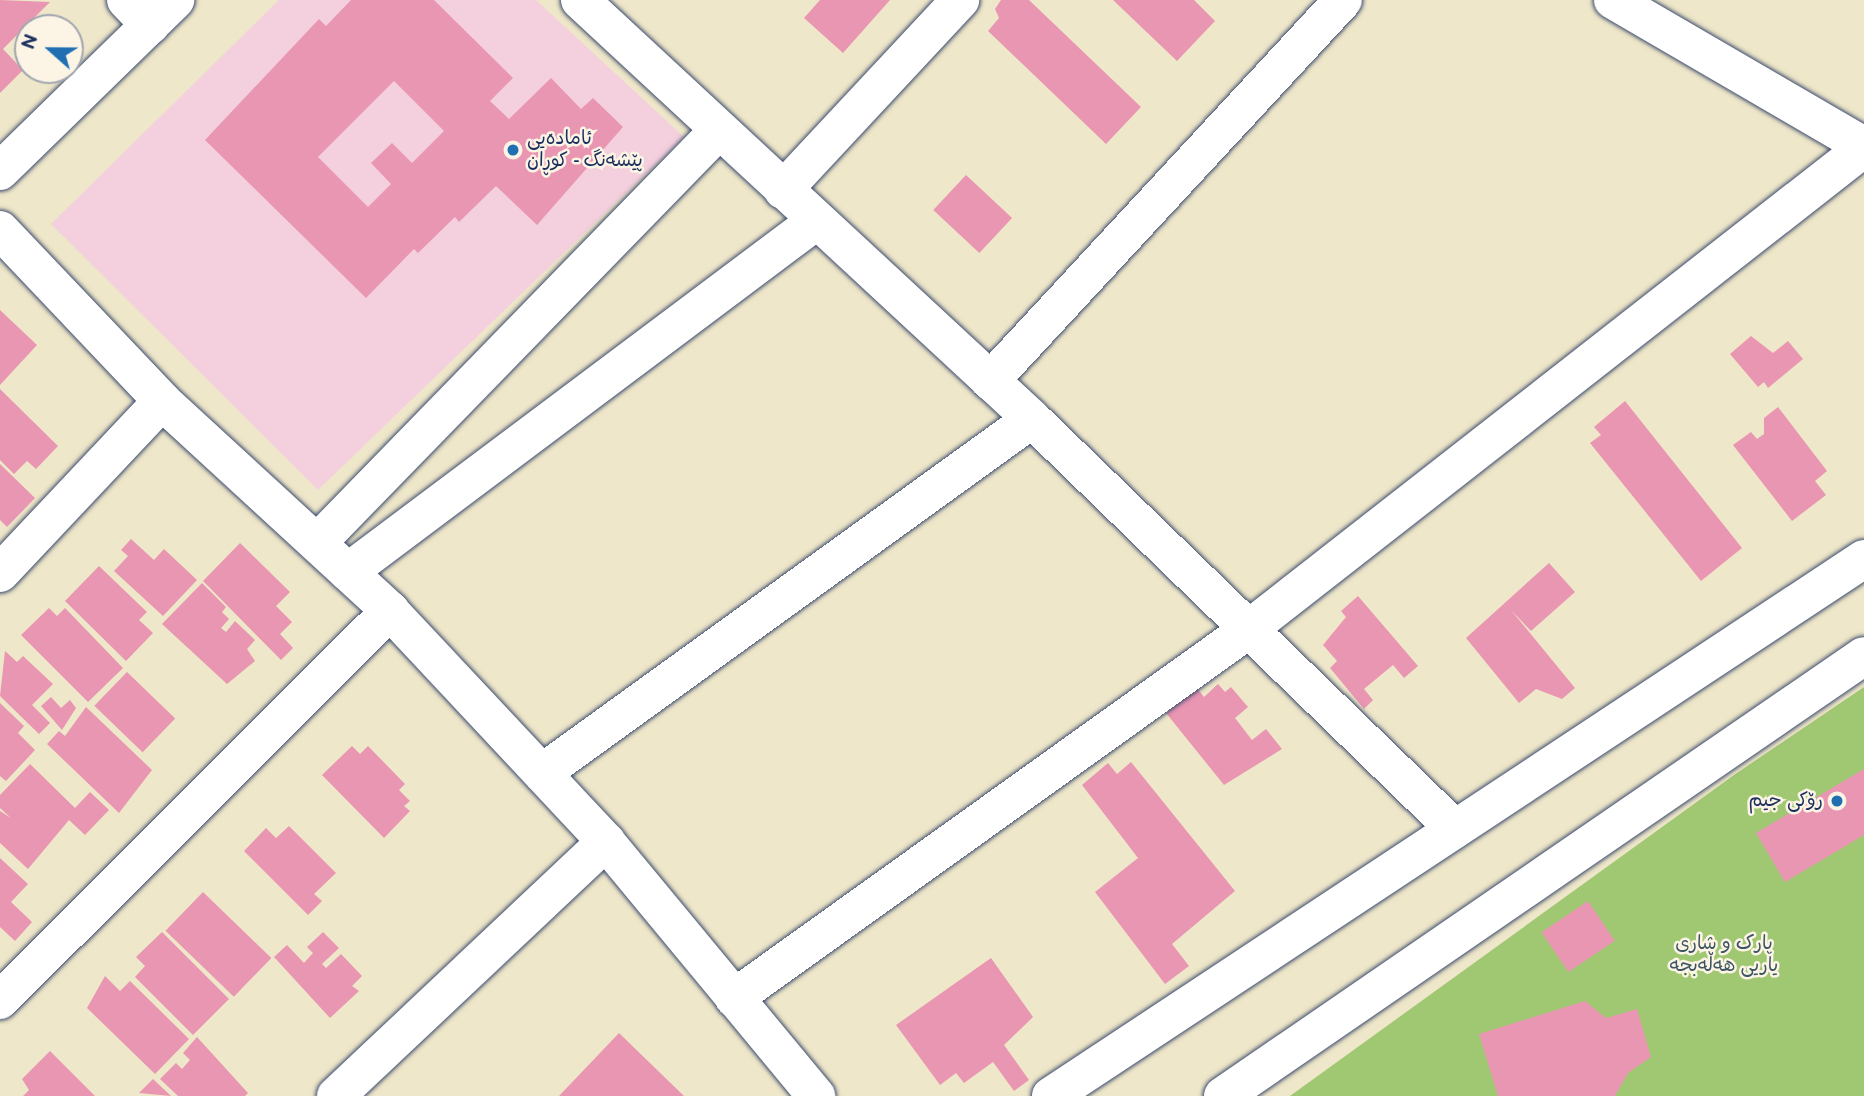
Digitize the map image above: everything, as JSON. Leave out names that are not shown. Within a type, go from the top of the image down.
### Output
[{"type":"street","points":[[580,0],[1032,419],[1245,632],[1455,829]]},
{"type":"street","points":[[783,190],[960,0]]},
{"type":"street","points":[[990,381],[1343,0]]},
{"type":"street","points":[[734,998],[1245,632],[1864,147],[1613,0]]},
{"type":"street","points":[[0,171],[150,8]]},
{"type":"street","points":[[317,543],[719,130]]},
{"type":"street","points":[[348,572],[816,221]]},
{"type":"street","points":[[0,230],[162,401],[390,611],[606,842],[816,1096]]},
{"type":"street","points":[[0,573],[162,401]]},
{"type":"street","points":[[542,773],[1032,419]]},
{"type":"street","points":[[1051,1096],[1864,559]]},
{"type":"street","points":[[0,1000],[390,611]]},
{"type":"street","points":[[1223,1096],[1864,656]]},
{"type":"street","points":[[336,1096],[606,842]]},
{"type":"shaded area","points":[[279,0],[536,0],[684,137],[318,490],[51,224]]},
{"type":"green space","name":"پارک و شاری یاریی ھەڵەبجە","points":[[1864,687],[1864,1096],[1290,1096],[1734,775]]},
{"type":"building","points":[[0,0],[50,2],[38,14],[14,14],[14,38],[3,49],[14,61],[14,79],[0,93]]},
{"type":"building","name":"ئامادەیی پێشەنگ - کوڕان","points":[[351,0],[434,0],[513,78],[490,101],[509,119],[551,78],[581,109],[593,98],[623,127],[537,225],[496,186],[459,222],[455,217],[418,253],[414,249],[366,298],[205,140],[319,19],[326,26]],"holes":[[[394,81],[444,131],[412,163],[392,143],[371,163],[391,184],[368,207],[318,157]]]},
{"type":"building","points":[[820,0],[890,0],[843,53],[804,18]]},
{"type":"building","points":[[1001,0],[1029,0],[1141,107],[1106,144],[988,31],[999,18],[995,9]]},
{"type":"building","points":[[1113,0],[1194,0],[1215,21],[1177,61]]},
{"type":"building","points":[[966,175],[1012,218],[979,253],[933,210]]},
{"type":"building","points":[[0,310],[37,345],[0,385]]},
{"type":"building","points":[[1751,336],[1773,353],[1788,341],[1803,359],[1768,388],[1764,382],[1758,387],[1730,354]]},
{"type":"building","points":[[0,389],[58,446],[36,469],[27,461],[14,474],[0,460]]},
{"type":"building","points":[[1625,401],[1742,548],[1701,581],[1590,443],[1601,435],[1594,427]]},
{"type":"building","points":[[1778,407],[1827,471],[1815,481],[1826,495],[1792,521],[1733,445],[1751,432],[1757,439],[1764,434],[1764,418]]},
{"type":"building","points":[[0,464],[35,498],[7,527],[0,520]]},
{"type":"building","points":[[131,539],[154,560],[164,549],[197,580],[163,616],[114,571],[128,556],[121,550]]},
{"type":"building","points":[[240,543],[290,592],[276,606],[292,622],[280,634],[293,648],[281,660],[203,581]]},
{"type":"building","points":[[1549,563],[1575,592],[1531,631],[1511,610],[1575,688],[1562,699],[1536,689],[1519,703],[1466,638]]},
{"type":"building","points":[[99,566],[147,612],[139,620],[153,633],[126,661],[65,601]]},
{"type":"building","points":[[202,583],[226,607],[222,612],[229,619],[221,628],[226,632],[235,621],[255,640],[247,649],[255,661],[227,684],[162,624]]},
{"type":"building","points":[[1358,596],[1418,666],[1404,678],[1393,665],[1364,689],[1373,700],[1364,709],[1330,668],[1337,661],[1323,645],[1346,617],[1341,611]]},
{"type":"building","points":[[49,608],[57,616],[65,608],[123,668],[88,702],[21,635]]},
{"type":"building","points":[[5,651],[17,662],[23,656],[53,684],[32,705],[50,723],[39,734],[0,696]]},
{"type":"building","points":[[127,672],[175,719],[143,752],[94,706]]},
{"type":"building","points":[[1218,684],[1225,692],[1231,687],[1248,707],[1235,718],[1252,740],[1266,729],[1282,749],[1224,785],[1166,713],[1197,688],[1204,697]]},
{"type":"building","points":[[51,697],[61,708],[70,700],[76,708],[62,730],[41,706]]},
{"type":"building","points":[[0,703],[24,726],[18,733],[35,750],[6,781],[0,776]]},
{"type":"building","points":[[86,707],[152,770],[119,813],[47,744],[59,731],[65,736]]},
{"type":"building","points":[[352,746],[360,754],[368,746],[405,784],[399,790],[410,801],[404,806],[410,811],[384,838],[322,775]]},
{"type":"building","points":[[1131,762],[1235,891],[1172,944],[1189,966],[1165,984],[1095,892],[1138,858],[1082,785],[1108,763],[1117,774]]},
{"type":"building","points":[[30,764],[75,808],[90,792],[109,810],[85,835],[69,820],[28,869],[0,843],[0,811],[11,818],[0,808],[0,795]]},
{"type":"building","name":"رۆکی جیم","points":[[1864,769],[1864,835],[1785,882],[1756,833]]},
{"type":"building","points":[[289,826],[336,873],[314,894],[322,901],[308,915],[244,851],[266,828],[276,838]]},
{"type":"building","points":[[0,858],[28,884],[11,902],[32,922],[15,941],[0,927]]},
{"type":"building","points":[[203,892],[271,958],[234,997],[165,931]]},
{"type":"building","points":[[1588,901],[1615,941],[1568,972],[1542,932]]},
{"type":"building","points":[[162,932],[229,999],[193,1035],[135,977],[145,966],[136,957]]},
{"type":"building","points":[[323,932],[339,948],[322,964],[326,968],[341,954],[362,976],[352,986],[359,991],[330,1018],[274,957],[287,945],[304,963],[313,953],[307,947]]},
{"type":"building","points":[[991,958],[1033,1017],[1004,1045],[1029,1080],[1014,1091],[993,1062],[964,1083],[956,1073],[940,1085],[896,1025]]},
{"type":"building","points":[[105,976],[120,991],[130,981],[189,1039],[155,1074],[87,1008]]},
{"type":"building","points":[[1585,1001],[1606,1018],[1637,1009],[1651,1057],[1628,1073],[1615,1096],[1498,1096],[1479,1034]]},
{"type":"building","points":[[619,1033],[684,1096],[559,1096]]},
{"type":"building","points":[[197,1037],[248,1093],[245,1096],[178,1096],[160,1079],[176,1063],[182,1069],[190,1060],[183,1053]]},
{"type":"building","points":[[50,1051],[95,1096],[23,1096],[29,1090],[22,1079]]},
{"type":"building","points":[[153,1079],[171,1096],[139,1093]]},
{"type":"place","name":"ئامادەیی پێشەنگ - کوڕان","points":[[513,150]]},
{"type":"place","name":"رۆکی جیم","points":[[1837,801]]}]
